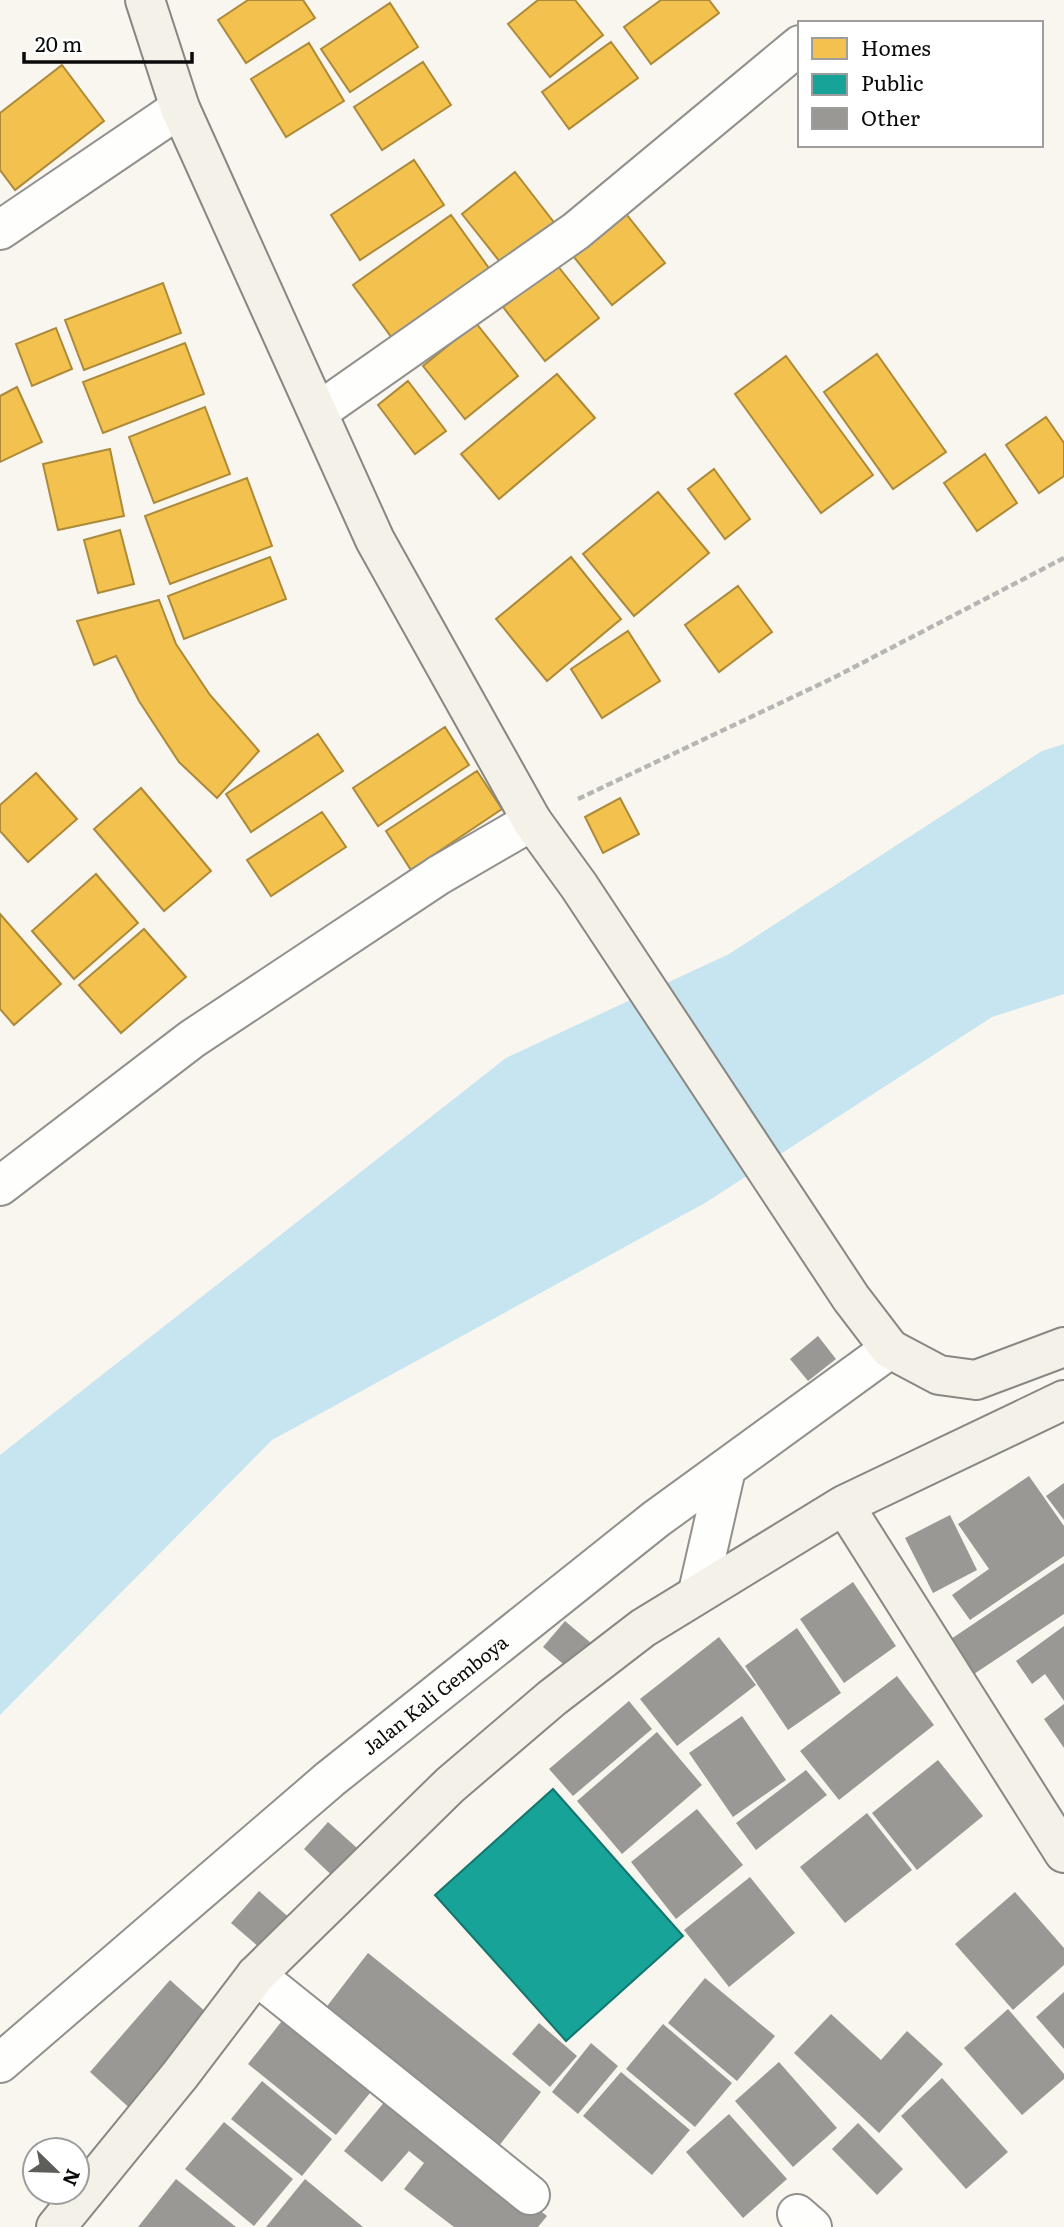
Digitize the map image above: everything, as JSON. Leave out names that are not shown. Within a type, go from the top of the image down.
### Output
[{"type":"main road","points":[[145,0],[180,108],[375,540],[532,821],[579,886],[851,1298],[890,1349],[939,1376],[976,1380],[1064,1347]]},
{"type":"main road","points":[[56,2227],[180,2075],[256,1975],[450,1784],[562,1690],[643,1628],[844,1505],[1064,1400]]},
{"type":"main road","points":[[844,1505],[1064,1853]]},
{"type":"street","points":[[318,412],[576,231],[798,47]]},
{"type":"street","points":[[0,230],[180,108]]},
{"type":"street","points":[[0,1186],[192,1039],[439,875],[532,821]]},
{"type":"street","name":"Jalan Kali Gemboya","points":[[0,2063],[330,1779],[628,1542],[890,1349]]},
{"type":"street","points":[[698,1592],[726,1468]]},
{"type":"street","points":[[256,1975],[530,2195]]},
{"type":"path","points":[[532,821],[835,677],[1064,558]]},
{"type":"water","points":[[1064,744],[1064,994],[992,1017],[705,1203],[272,1440],[0,1715],[0,1455],[506,1058],[729,954],[1042,751]]},
{"type":"building: Homes","points":[[248,0],[303,0],[315,18],[246,63],[218,20]]},
{"type":"building: Homes","points":[[538,0],[575,0],[603,35],[550,77],[508,24]]},
{"type":"building: Homes","points":[[661,0],[709,0],[719,13],[651,64],[624,27]]},
{"type":"building: Homes","points":[[390,3],[418,47],[350,92],[321,49]]},
{"type":"building: Homes","points":[[611,42],[638,78],[569,129],[542,92]]},
{"type":"building: Homes","points":[[309,43],[344,101],[286,137],[251,79]]},
{"type":"building: Homes","points":[[423,62],[451,105],[382,150],[354,107]]},
{"type":"building: Homes","points":[[62,65],[104,121],[15,190],[0,170],[0,113]]},
{"type":"building: Homes","points":[[414,160],[444,205],[360,260],[331,215]]},
{"type":"building: Homes","points":[[515,172],[556,225],[504,267],[462,214]]},
{"type":"building: Homes","points":[[623,210],[665,263],[612,305],[570,252]]},
{"type":"building: Homes","points":[[451,215],[491,271],[395,342],[353,285]]},
{"type":"building: Homes","points":[[557,265],[599,318],[545,361],[503,307]]},
{"type":"building: Homes","points":[[163,283],[181,333],[84,370],[65,320]]},
{"type":"building: Homes","points":[[476,323],[518,376],[465,419],[423,366]]},
{"type":"building: Homes","points":[[56,328],[72,369],[32,386],[16,344]]},
{"type":"building: Homes","points":[[185,343],[204,394],[103,433],[83,382]]},
{"type":"building: Homes","points":[[877,354],[946,452],[893,489],[824,392]]},
{"type":"building: Homes","points":[[786,356],[873,475],[821,513],[735,394]]},
{"type":"building: Homes","points":[[557,374],[595,418],[499,499],[461,454]]},
{"type":"building: Homes","points":[[408,381],[446,431],[415,454],[378,405]]},
{"type":"building: Homes","points":[[17,387],[42,442],[0,462],[0,396]]},
{"type":"building: Homes","points":[[205,407],[230,474],[154,503],[129,437]]},
{"type":"building: Homes","points":[[1046,417],[1064,443],[1064,476],[1039,493],[1006,445]]},
{"type":"building: Homes","points":[[110,449],[124,516],[58,530],[43,464]]},
{"type":"building: Homes","points":[[985,454],[1017,503],[977,531],[944,483]]},
{"type":"building: Homes","points":[[714,469],[750,519],[725,539],[688,489]]},
{"type":"building: Homes","points":[[247,478],[272,546],[170,584],[145,516]]},
{"type":"building: Homes","points":[[658,492],[709,553],[634,616],[583,554]]},
{"type":"building: Homes","points":[[120,530],[134,584],[98,593],[84,540]]},
{"type":"building: Homes","points":[[270,557],[286,599],[184,639],[168,596]]},
{"type":"building: Homes","points":[[571,557],[621,619],[547,681],[496,619]]},
{"type":"building: Homes","points":[[738,586],[772,632],[719,672],[685,625]]},
{"type":"building: Homes","points":[[159,600],[176,644],[210,695],[259,751],[217,798],[179,762],[139,701],[116,656],[94,665],[77,621]]},
{"type":"building: Homes","points":[[628,631],[660,681],[602,718],[571,669]]},
{"type":"building: Homes","points":[[445,727],[469,765],[378,826],[353,788]]},
{"type":"building: Homes","points":[[318,734],[343,771],[251,832],[226,794]]},
{"type":"building: Homes","points":[[477,771],[502,809],[411,870],[386,831]]},
{"type":"building: Homes","points":[[36,773],[77,819],[28,862],[0,831],[0,805]]},
{"type":"building: Homes","points":[[141,788],[211,871],[164,911],[94,829]]},
{"type":"building: Homes","points":[[620,798],[639,834],[603,853],[585,817]]},
{"type":"building: Homes","points":[[322,812],[346,847],[271,896],[247,860]]},
{"type":"building: Homes","points":[[96,874],[138,923],[74,979],[32,931]]},
{"type":"building: Homes","points":[[0,914],[61,984],[14,1025],[0,1009]]},
{"type":"building: Homes","points":[[144,929],[186,977],[121,1033],[79,985]]},
{"type":"building: Public","points":[[553,1789],[683,1936],[566,2041],[435,1895]]},
{"type":"building: Other","points":[[818,1336],[836,1359],[808,1381],[790,1359]]},
{"type":"building: Other","points":[[1029,1476],[1064,1526],[1064,1556],[970,1620],[952,1595],[989,1569],[958,1524]]},
{"type":"building: Other","points":[[1064,1483],[1064,1520],[1046,1496]]},
{"type":"building: Other","points":[[950,1515],[977,1570],[933,1593],[905,1538]]},
{"type":"building: Other","points":[[1064,1563],[1064,1614],[974,1674],[951,1639]]},
{"type":"building: Other","points":[[853,1582],[896,1646],[844,1683],[800,1619]]},
{"type":"building: Other","points":[[565,1621],[591,1643],[568,1668],[543,1647]]},
{"type":"building: Other","points":[[1064,1626],[1064,1701],[1045,1674],[1032,1684],[1016,1661]]},
{"type":"building: Other","points":[[797,1628],[841,1693],[788,1730],[745,1666]]},
{"type":"building: Other","points":[[719,1637],[756,1685],[677,1746],[640,1699]]},
{"type":"building: Other","points":[[897,1676],[934,1725],[839,1800],[800,1751]]},
{"type":"building: Other","points":[[629,1701],[652,1729],[573,1796],[549,1769]]},
{"type":"building: Other","points":[[1064,1704],[1064,1748],[1044,1719]]},
{"type":"building: Other","points":[[742,1716],[786,1780],[733,1817],[689,1753]]},
{"type":"building: Other","points":[[657,1732],[702,1785],[622,1854],[577,1801]]},
{"type":"building: Other","points":[[938,1760],[983,1816],[917,1870],[872,1813]]},
{"type":"building: Other","points":[[806,1770],[827,1795],[756,1850],[736,1823]]},
{"type":"building: Other","points":[[697,1809],[743,1865],[676,1919],[631,1862]]},
{"type":"building: Other","points":[[867,1813],[912,1870],[845,1923],[800,1867]]},
{"type":"building: Other","points":[[328,1822],[366,1856],[341,1884],[304,1849]]},
{"type":"building: Other","points":[[750,1877],[795,1933],[729,1987],[684,1930]]},
{"type":"building: Other","points":[[259,1891],[293,1921],[266,1953],[231,1923]]},
{"type":"building: Other","points":[[1015,1892],[1064,1948],[1064,1965],[1013,2010],[955,1944]]},
{"type":"building: Other","points":[[368,1953],[541,2092],[491,2156],[445,2139],[547,2216],[538,2227],[454,2227],[404,2189],[424,2163],[409,2151],[382,2182],[344,2151],[400,2083],[318,2018]]},
{"type":"building: Other","points":[[705,1978],[775,2036],[737,2081],[668,2023]]},
{"type":"building: Other","points":[[170,1980],[216,2021],[135,2113],[90,2072]]},
{"type":"building: Other","points":[[1064,1992],[1064,2049],[1036,2017]]},
{"type":"building: Other","points":[[1008,2009],[1064,2074],[1064,2079],[1022,2115],[964,2048]]},
{"type":"building: Other","points":[[289,2012],[378,2083],[336,2135],[248,2064]]},
{"type":"building: Other","points":[[831,2014],[881,2060],[907,2031],[943,2064],[879,2133],[794,2053]]},
{"type":"building: Other","points":[[539,2023],[577,2056],[550,2087],[512,2054]]},
{"type":"building: Other","points":[[663,2024],[732,2083],[695,2127],[626,2069]]},
{"type":"building: Other","points":[[591,2043],[618,2066],[578,2114],[552,2092]]},
{"type":"building: Other","points":[[779,2062],[837,2128],[793,2167],[735,2101]]},
{"type":"building: Other","points":[[621,2072],[690,2130],[652,2175],[583,2116]]},
{"type":"building: Other","points":[[942,2078],[1008,2152],[966,2189],[901,2116]]},
{"type":"building: Other","points":[[262,2081],[332,2139],[302,2176],[231,2119]]},
{"type":"building: Other","points":[[729,2114],[787,2179],[743,2218],[686,2152]]},
{"type":"building: Other","points":[[224,2122],[293,2179],[254,2226],[185,2169]]},
{"type":"building: Other","points":[[858,2123],[903,2169],[877,2195],[832,2149]]},
{"type":"building: Other","points":[[176,2179],[236,2227],[138,2227]]},
{"type":"building: Other","points":[[305,2179],[363,2227],[266,2227]]}]
